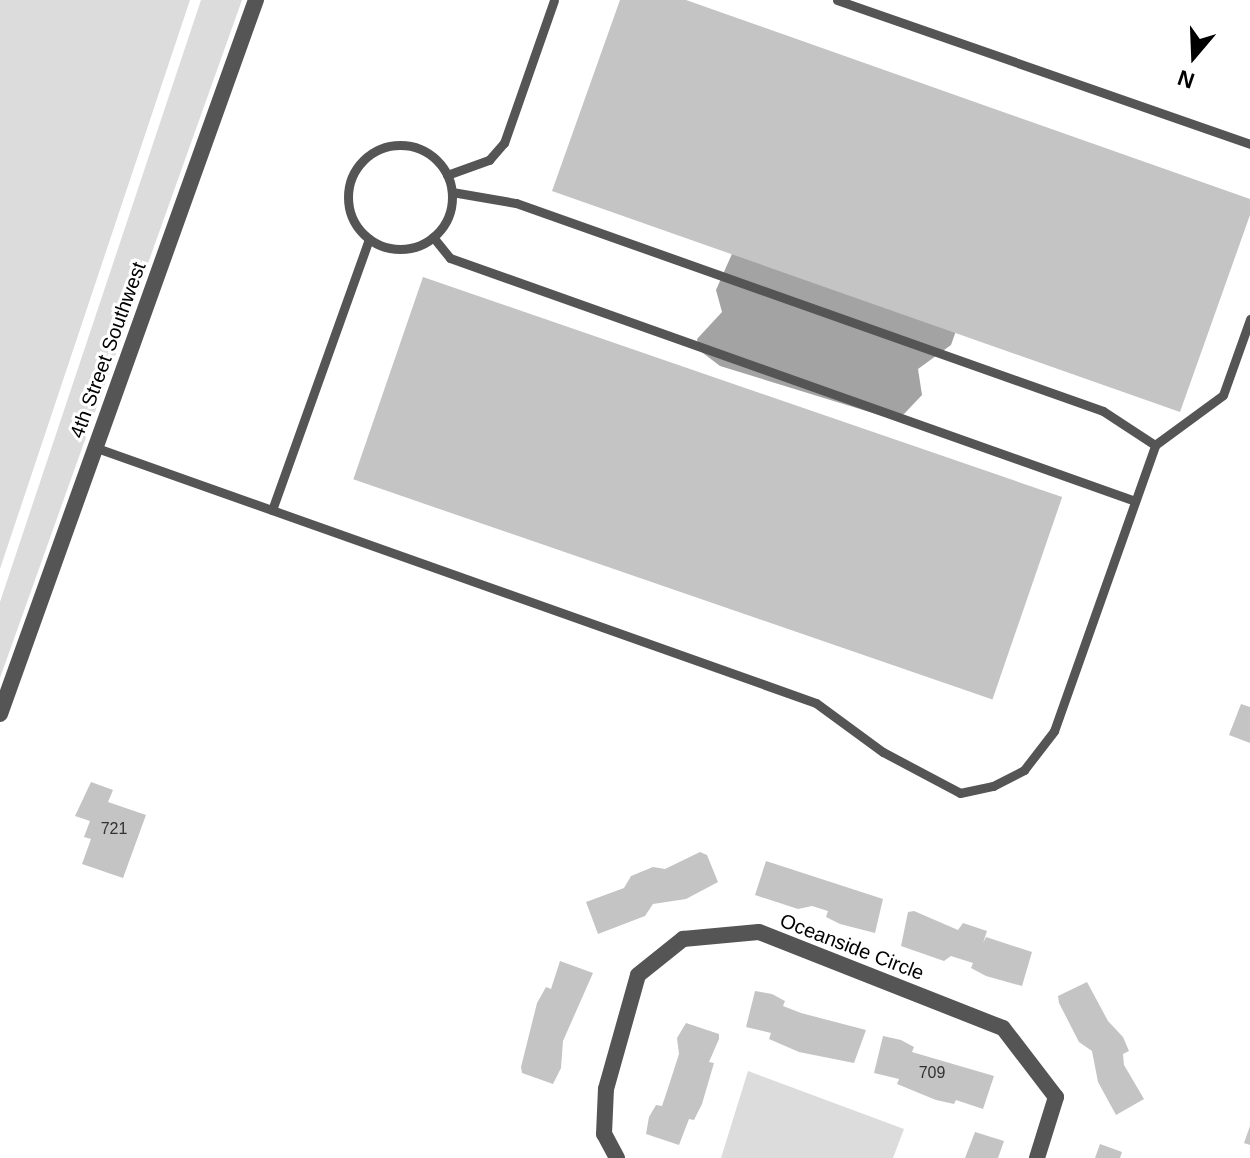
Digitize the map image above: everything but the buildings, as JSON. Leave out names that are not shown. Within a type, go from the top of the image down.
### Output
[{"type":"street","name":"4th Street Southwest","points":[[0,714],[256,0]]},
{"type":"street","name":"Oceanside Circle","points":[[617,1158],[604,1134],[606,1089],[638,975],[683,939],[759,932],[1003,1028],[1056,1097],[1037,1158]]},
{"type":"lane","points":[[447,175],[489,160],[504,143],[554,0]]},
{"type":"lane","points":[[837,0],[1250,144]]},
{"type":"lane","points":[[407,146],[437,161],[447,175],[452,192],[444,224],[433,237],[402,249],[369,239],[349,211],[351,177],[360,163],[374,152],[407,146]]},
{"type":"lane","points":[[452,192],[516,203],[1103,411],[1155,445]]},
{"type":"lane","points":[[433,237],[450,258],[1135,501]]},
{"type":"lane","points":[[272,510],[369,239]]},
{"type":"lane","points":[[94,447],[816,703],[883,752],[960,793],[993,786],[1024,770],[1054,731],[1155,445],[1223,395],[1250,319]]},
{"type":"shaded area","points":[[0,0],[190,0],[0,569]]},
{"type":"shaded area","points":[[201,0],[242,0],[0,678],[0,602]]},
{"type":"shaded area","points":[[778,150],[963,311],[951,345],[918,369],[922,395],[904,414],[889,418],[720,366],[699,350],[697,339],[722,312],[716,290]]},
{"type":"shaded area","points":[[748,1071],[904,1129],[893,1158],[721,1158]]}]
